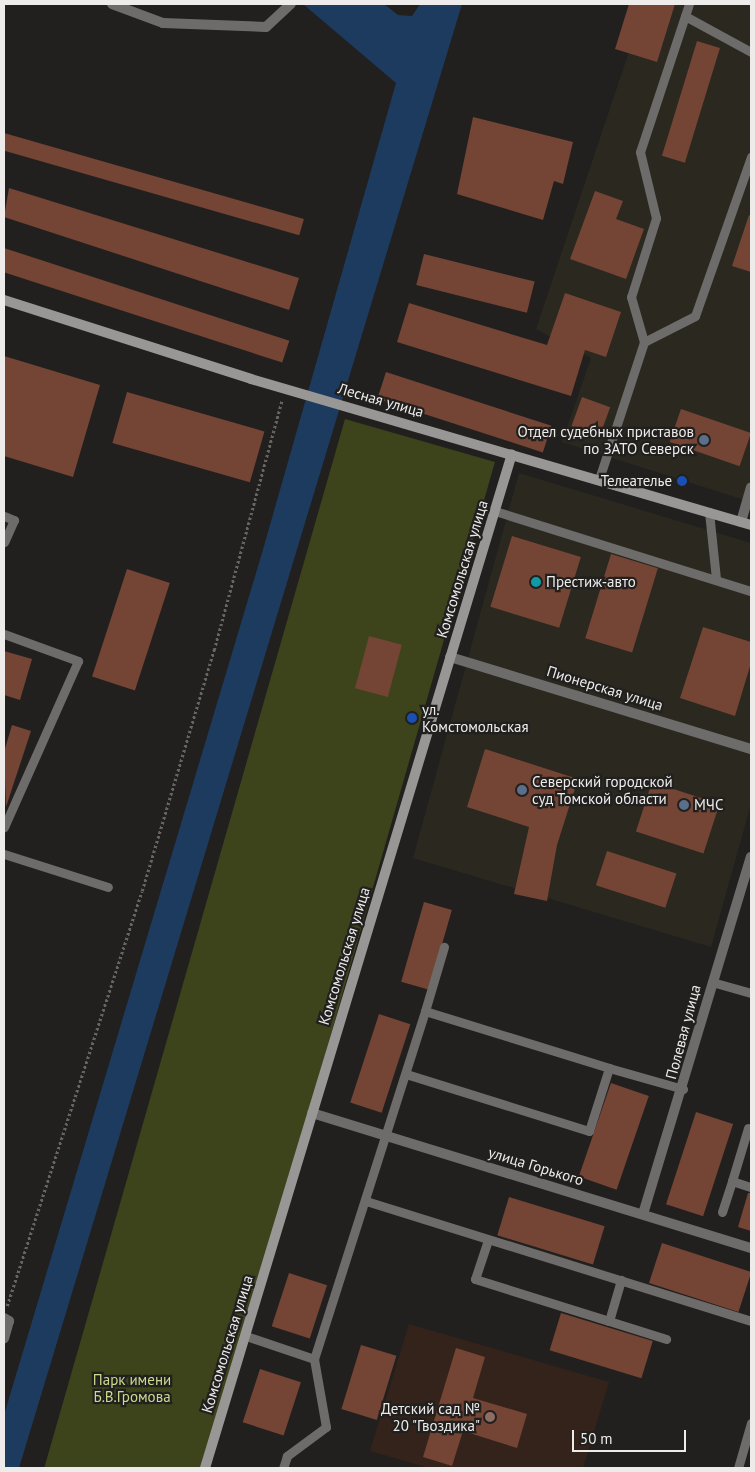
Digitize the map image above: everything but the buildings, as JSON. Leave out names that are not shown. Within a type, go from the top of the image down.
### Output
[{"type":"main road","name":"Лесная улица","points":[[4,300],[285,389],[599,479],[746,524]]},
{"type":"main road","name":"Комсомольская улица","points":[[205,1468],[512,454]]},
{"type":"street","points":[[112,4],[163,23],[266,27],[291,4]]},
{"type":"street","points":[[746,524],[751,487]]},
{"type":"street","name":"Пионерская улица","points":[[450,657],[751,749]]},
{"type":"street","name":"Полевая улица","points":[[643,1214],[684,1089],[712,982],[751,857]]},
{"type":"street","name":"улица Горького","points":[[312,1113],[751,1248]]},
{"type":"street","points":[[4,1316],[9,1321],[4,1338]]},
{"type":"lane","points":[[599,479],[644,342],[631,297],[656,218],[640,152],[689,4]]},
{"type":"lane","points":[[685,16],[751,52]]},
{"type":"lane","points":[[644,342],[695,316],[751,157]]},
{"type":"lane","points":[[495,511],[751,591]]},
{"type":"lane","points":[[709,512],[716,579]]},
{"type":"lane","points":[[4,516],[14,520],[4,542]]},
{"type":"lane","points":[[4,634],[78,661],[4,827]]},
{"type":"lane","points":[[4,854],[108,887]]},
{"type":"lane","points":[[283,1468],[287,1456],[326,1427],[314,1359],[366,1201],[444,947]]},
{"type":"lane","points":[[712,982],[751,993]]},
{"type":"lane","points":[[425,1011],[609,1068],[684,1089]]},
{"type":"lane","points":[[406,1074],[589,1131],[609,1068]]},
{"type":"lane","points":[[722,1212],[748,1128]]},
{"type":"lane","points":[[732,1181],[751,1187]]},
{"type":"lane","points":[[366,1201],[751,1321]]},
{"type":"lane","points":[[488,1240],[475,1279],[666,1339]]},
{"type":"lane","points":[[609,1321],[621,1280]]},
{"type":"lane","points":[[246,1336],[314,1359]]},
{"type":"lane","points":[[738,1468],[751,1423]]},
{"type":"path","points":[[4,1316],[25,1262],[145,882],[214,650],[285,389]]},
{"type":"shaded area","points":[[645,4],[751,4],[751,502],[562,442],[591,358],[536,329]]},
{"type":"shaded area","points":[[519,473],[751,543],[751,804],[711,947],[413,858]]},
{"type":"shaded area","name":"Детский сад № 20 \"Гвоздика\"","points":[[409,1324],[609,1382],[583,1468],[429,1468],[370,1451]]},
{"type":"green space","name":"Парк имени Б.В.Громова","points":[[345,419],[495,462],[206,1468],[44,1468]]},
{"type":"water","points":[[303,4],[384,4],[398,15],[412,16],[420,4],[462,4],[19,1468],[4,1468],[4,1415],[262,553],[396,83]]},
{"type":"place","name":"Отдел судебных приставов по ЗАТО Северск","points":[[704,440]]},
{"type":"place","name":"Телеателье","points":[[682,481]]},
{"type":"place","name":"Престиж-авто","points":[[536,582]]},
{"type":"place","name":"ул. Комстомольская","points":[[412,718]]},
{"type":"place","name":"Северский городской суд Томской области","points":[[522,790]]},
{"type":"place","name":"МЧС","points":[[684,805]]},
{"type":"place","name":"Детский сад № 20 \"Гвоздика\"","points":[[490,1417]]}]
